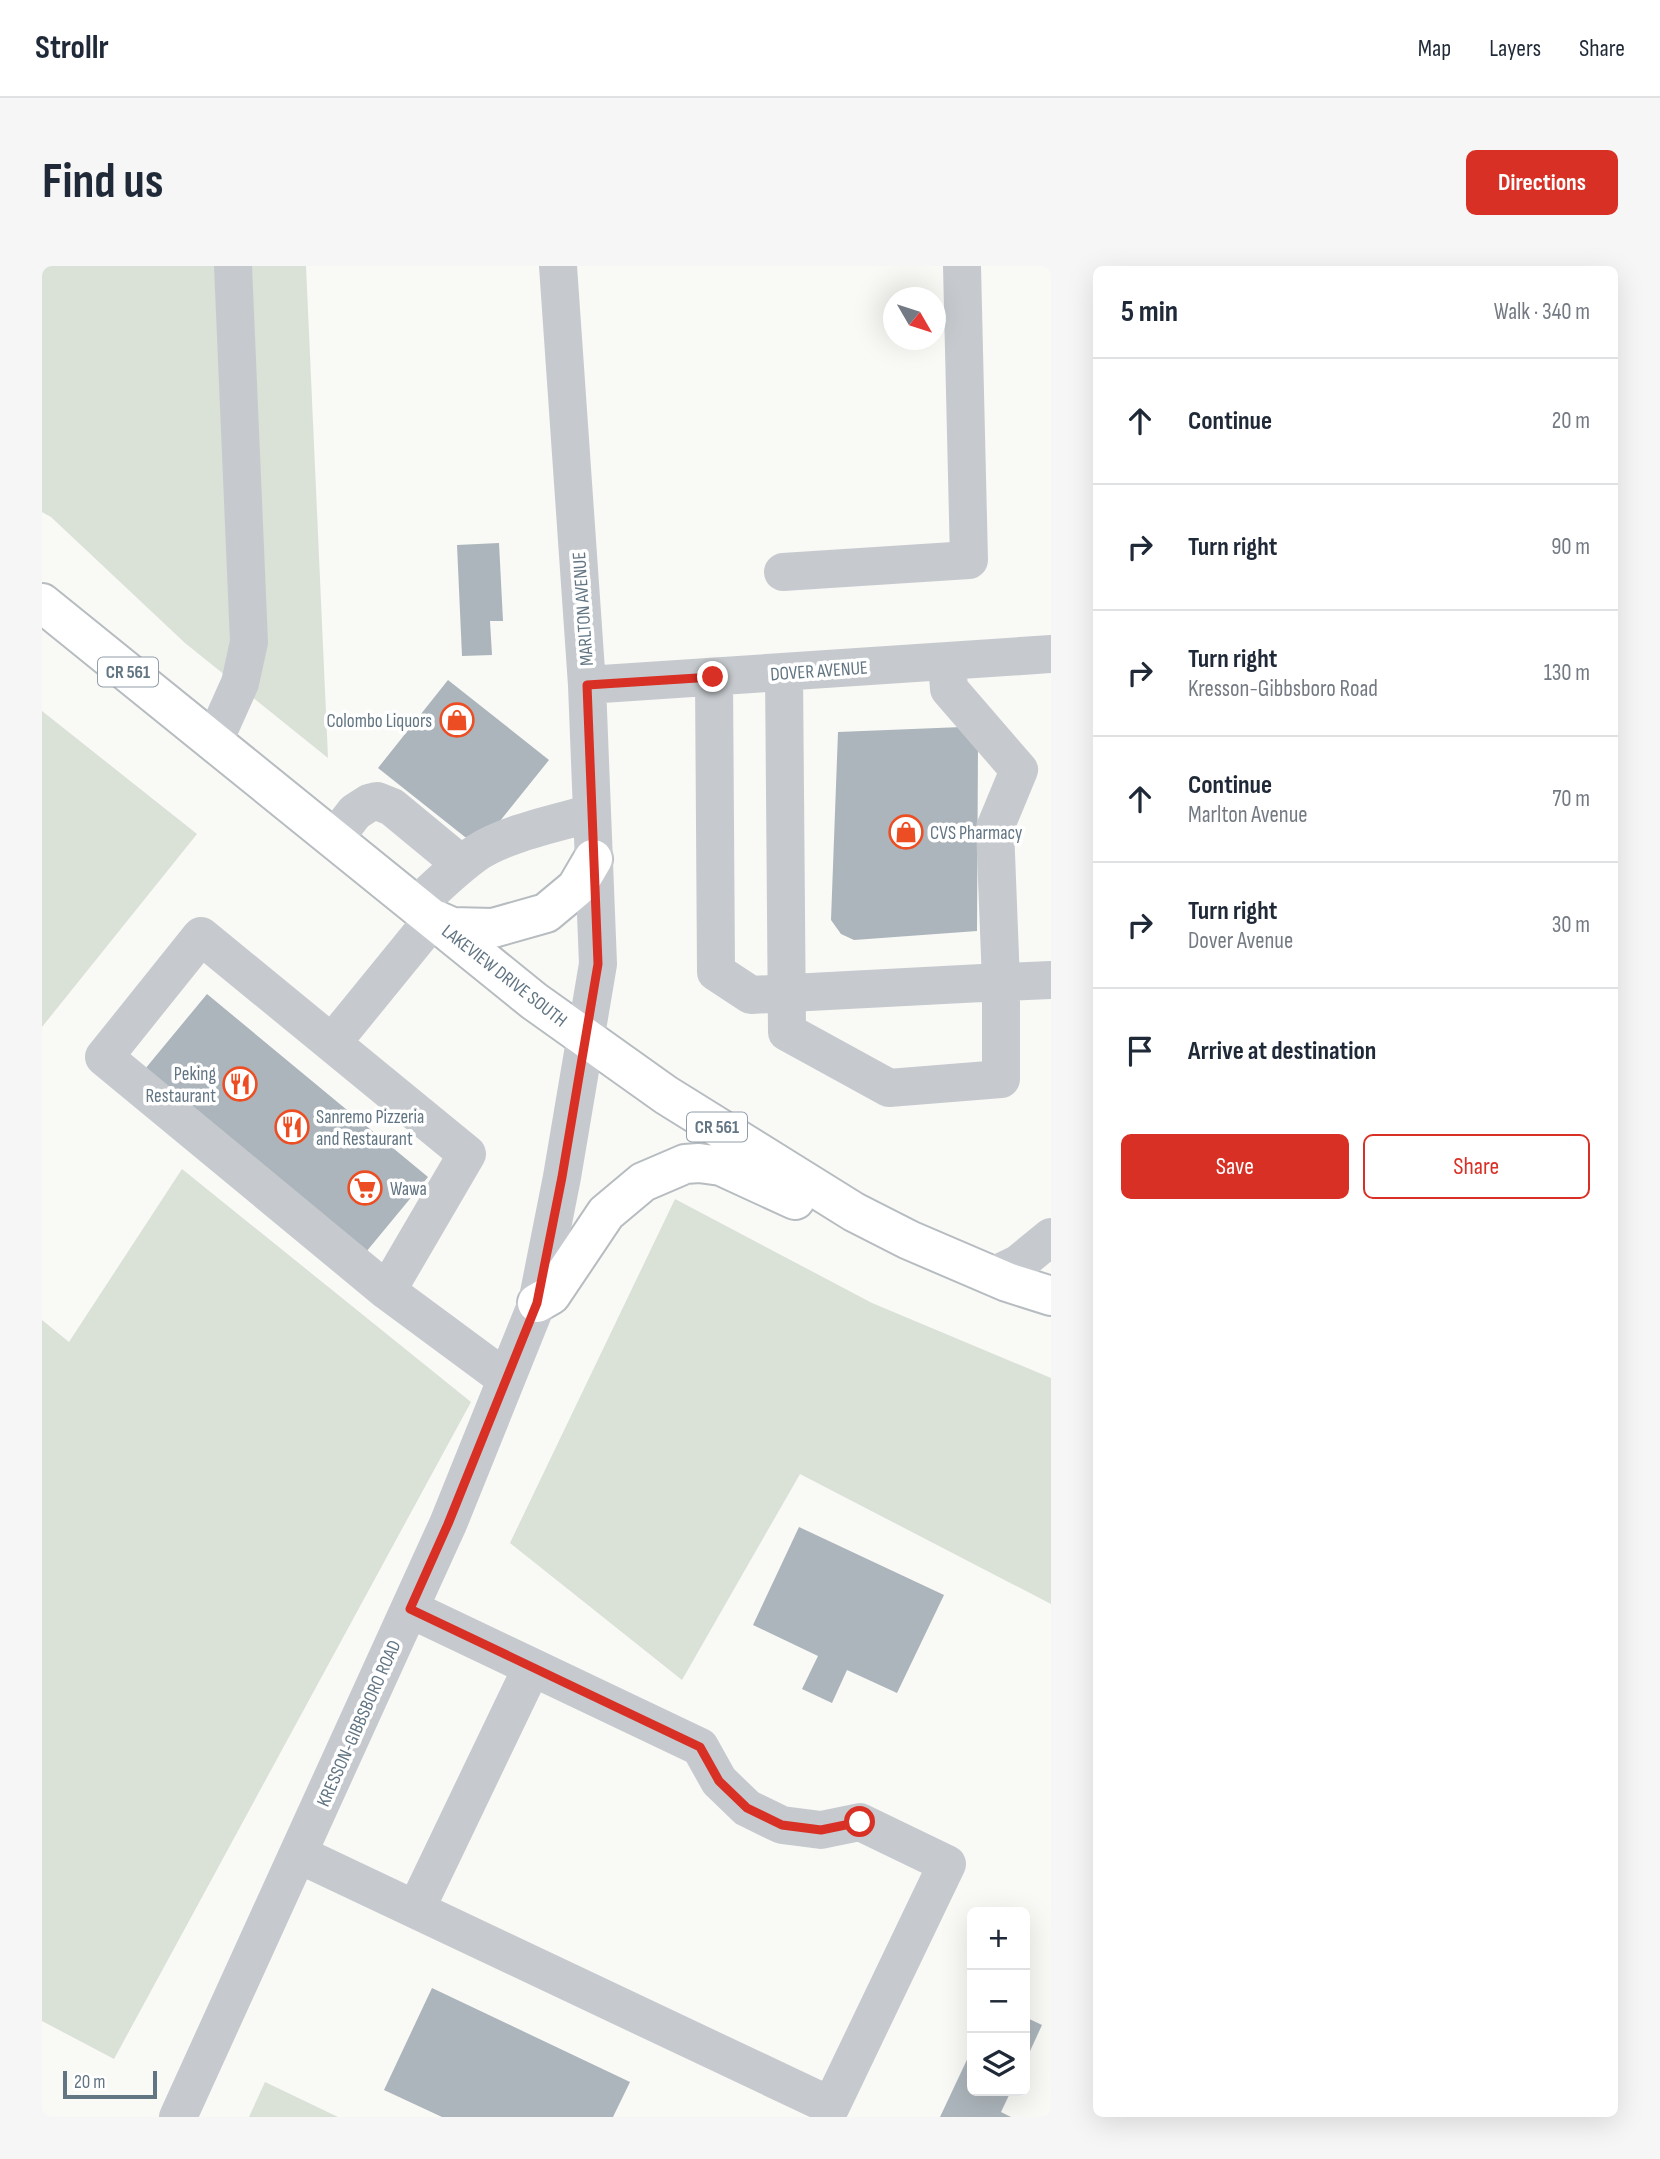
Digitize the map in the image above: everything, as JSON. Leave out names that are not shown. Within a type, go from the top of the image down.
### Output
[{"type":"main road","name":"LAKEVIEW DRIVE SOUTH","points":[[42,603],[534,1001],[666,1095],[854,1212],[909,1240],[993,1276],[1051,1296]]},
{"type":"main road","points":[[425,912],[452,927],[493,928],[546,913],[576,888],[593,859]]},
{"type":"main road","points":[[537,1303],[551,1295],[606,1213],[643,1182],[685,1164],[721,1166],[803,1203],[854,1212]]},
{"type":"street","points":[[214,741],[240,683],[249,642],[233,266]]},
{"type":"street","name":"MARLTON AVENUE","points":[[558,266],[587,685],[598,964],[584,1036]]},
{"type":"street","points":[[783,572],[969,560],[962,266]]},
{"type":"street","name":"DOVER AVENUE","points":[[587,685],[1051,654]]},
{"type":"street","points":[[784,672],[787,1032],[889,1088],[1001,1079],[995,828],[1019,770],[949,689],[947,661]]},
{"type":"street","points":[[713,677],[716,972],[751,995],[1051,980]]},
{"type":"street","points":[[334,839],[355,812],[377,801],[392,807],[461,864]]},
{"type":"street","points":[[331,1043],[461,864],[495,843],[592,813]]},
{"type":"street","points":[[387,1291],[467,1154],[201,936],[104,1057],[387,1291],[506,1378]]},
{"type":"street","name":"KRESSON-GIBBSBORO ROAD","points":[[178,2117],[448,1524],[537,1303],[562,1177],[584,1036]]},
{"type":"street","points":[[993,1276],[1018,1264],[1051,1237]]},
{"type":"street","points":[[298,1854],[831,2106],[947,1864],[860,1822],[821,1830],[782,1825],[747,1808],[719,1781],[700,1747],[410,1609]]},
{"type":"street","points":[[416,1909],[532,1667]]},
{"type":"shaded area","points":[[42,266],[306,266],[328,758],[185,643],[51,517],[42,512]]},
{"type":"shaded area","points":[[42,711],[197,834],[42,1027]]},
{"type":"shaded area","points":[[182,1169],[471,1402],[114,2059],[42,2021],[42,1320],[69,1342]]},
{"type":"shaded area","points":[[675,1199],[872,1303],[1051,1378],[1051,1604],[800,1474],[682,1680],[510,1543]]},
{"type":"shaded area","points":[[265,2082],[338,2117],[249,2117]]},
{"type":"building","points":[[499,543],[503,621],[490,621],[492,655],[462,656],[457,545]]},
{"type":"building","name":"Colombo Liquors","points":[[448,680],[549,760],[488,836],[465,837],[378,768]]},
{"type":"building","name":"CVS Pharmacy","points":[[962,727],[978,744],[977,931],[854,940],[841,934],[831,920],[838,732]]},
{"type":"building","points":[[207,994],[428,1177],[366,1252],[145,1069]]},
{"type":"building","points":[[799,1527],[944,1595],[897,1693],[847,1670],[832,1703],[802,1689],[818,1656],[753,1625]]},
{"type":"building","points":[[432,1988],[630,2082],[613,2117],[442,2117],[384,2090]]},
{"type":"building","points":[[1030,2019],[1042,2025],[1030,2051]]},
{"type":"building","points":[[967,2060],[967,2096],[1009,2096],[1001,2112],[1011,2117],[940,2117]]},
{"type":"place","name":"Colombo Liquors","points":[[457,720]]},
{"type":"place","name":"CVS Pharmacy","points":[[906,832]]},
{"type":"place","name":"Peking Restaurant","points":[[240,1084]]},
{"type":"place","name":"Sanremo Pizzeria and Restaurant","points":[[292,1127]]},
{"type":"place","name":"Wawa","points":[[365,1188]]},
{"type":"route","points":[[713,677],[587,685],[598,964],[562,1177],[537,1303],[448,1524],[410,1609],[700,1747],[719,1781],[747,1808],[782,1825],[821,1830],[860,1822]]}]
